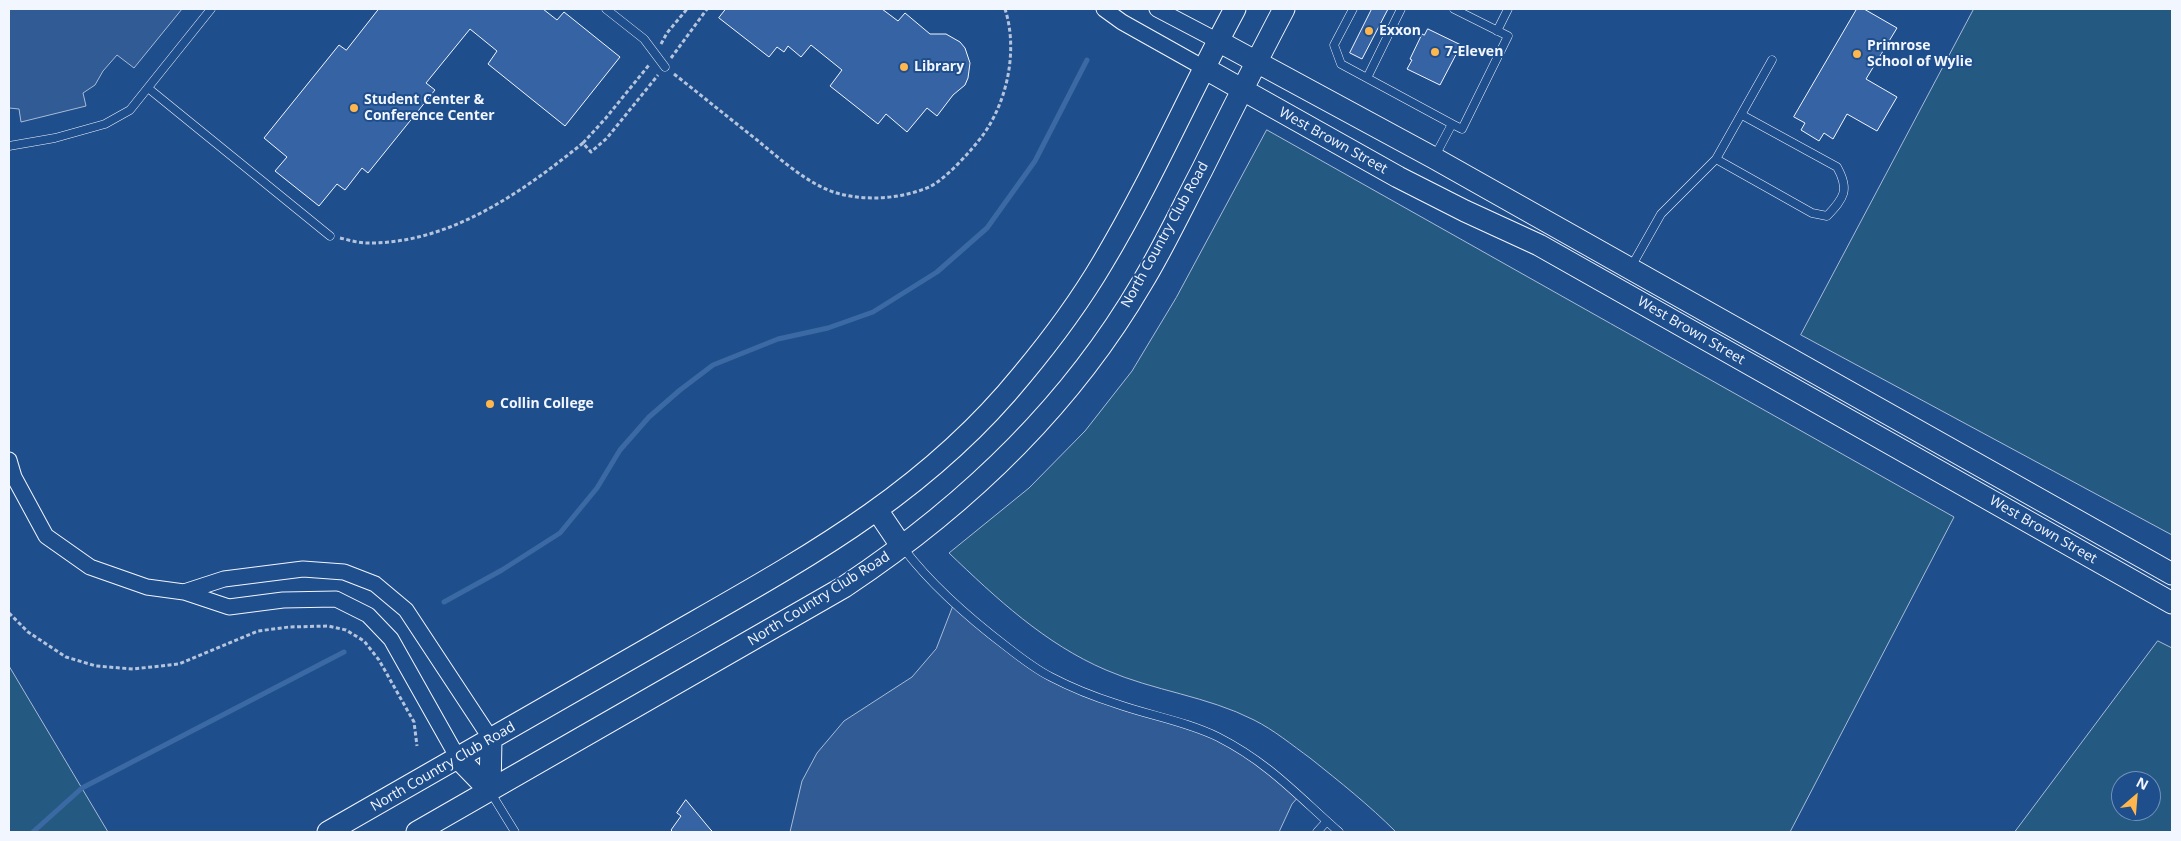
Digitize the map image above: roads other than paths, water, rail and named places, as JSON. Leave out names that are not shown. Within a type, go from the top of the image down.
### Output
[{"type":"main road","name":"North Country Club Road","points":[[328,832],[809,556],[877,510],[938,461],[986,416],[1021,376],[1066,318],[1104,260],[1131,212],[1235,9]]},
{"type":"main road","name":"North Country Club Road","points":[[417,832],[813,605],[902,547],[942,517],[1004,459],[1038,423],[1090,361],[1142,285],[1284,9]]},
{"type":"main road","name":"West Brown Street","points":[[1218,41],[1434,158],[2172,574]]},
{"type":"main road","name":"West Brown Street","points":[[1204,68],[1398,177],[1465,211],[1539,245],[2172,603]]},
{"type":"main road","points":[[1539,245],[1590,265],[1612,271],[1621,272],[1630,268]]},
{"type":"main road","points":[[877,510],[902,547]]},
{"type":"main road","points":[[490,791],[491,739]]},
{"type":"main road","points":[[458,758],[490,791]]},
{"type":"street","points":[[1104,9],[1122,22],[1204,68]]},
{"type":"street","points":[[1156,9],[1218,41]]},
{"type":"street","points":[[9,460],[14,477],[46,536],[90,567],[147,587],[184,592],[229,606],[283,600],[336,599],[368,615],[391,639],[458,758]]},
{"type":"street","points":[[184,592],[224,579],[302,569],[344,572],[374,584],[406,610],[491,739]]},
{"type":"lane","points":[[9,146],[55,138],[105,124],[130,110],[211,9]]},
{"type":"lane","points":[[606,9],[644,39],[666,66]]},
{"type":"lane","points":[[1353,9],[1334,45],[1341,64],[1462,129],[1508,36],[1454,9]]},
{"type":"lane","points":[[1367,78],[1402,9]]},
{"type":"lane","points":[[1497,31],[1508,9]]},
{"type":"lane","points":[[1630,268],[1661,214],[1716,160],[1772,60]]},
{"type":"lane","points":[[148,88],[330,236]]},
{"type":"lane","points":[[1716,160],[1812,213],[1827,216],[1839,203],[1845,192],[1843,178],[1837,167],[1742,115]]},
{"type":"lane","points":[[1434,158],[1452,124]]},
{"type":"lane","points":[[902,547],[922,573],[959,608],[1035,668],[1078,690],[1123,706],[1179,722],[1217,737],[1251,756],[1280,776],[1339,832]]},
{"type":"lane","points":[[490,791],[514,832]]},
{"type":"lane","points":[[1317,832],[1326,821]]},
{"type":"waterway","points":[[444,602],[502,570],[560,533],[597,488],[620,450],[649,417],[713,365],[778,339],[828,328],[873,312],[937,272],[987,228],[1035,161],[1087,60]]},
{"type":"waterway","points":[[33,832],[82,788],[344,652]]},
{"type":"place","name":"Exxon","points":[[1369,31]]},
{"type":"place","name":"7-Eleven","points":[[1435,52]]},
{"type":"place","name":"Primrose School of Wylie","points":[[1857,54]]},
{"type":"place","name":"Library","points":[[904,67]]},
{"type":"place","name":"Student Center & Conference Center","points":[[354,108]]},
{"type":"place","name":"Collin College","points":[[490,404]]}]
